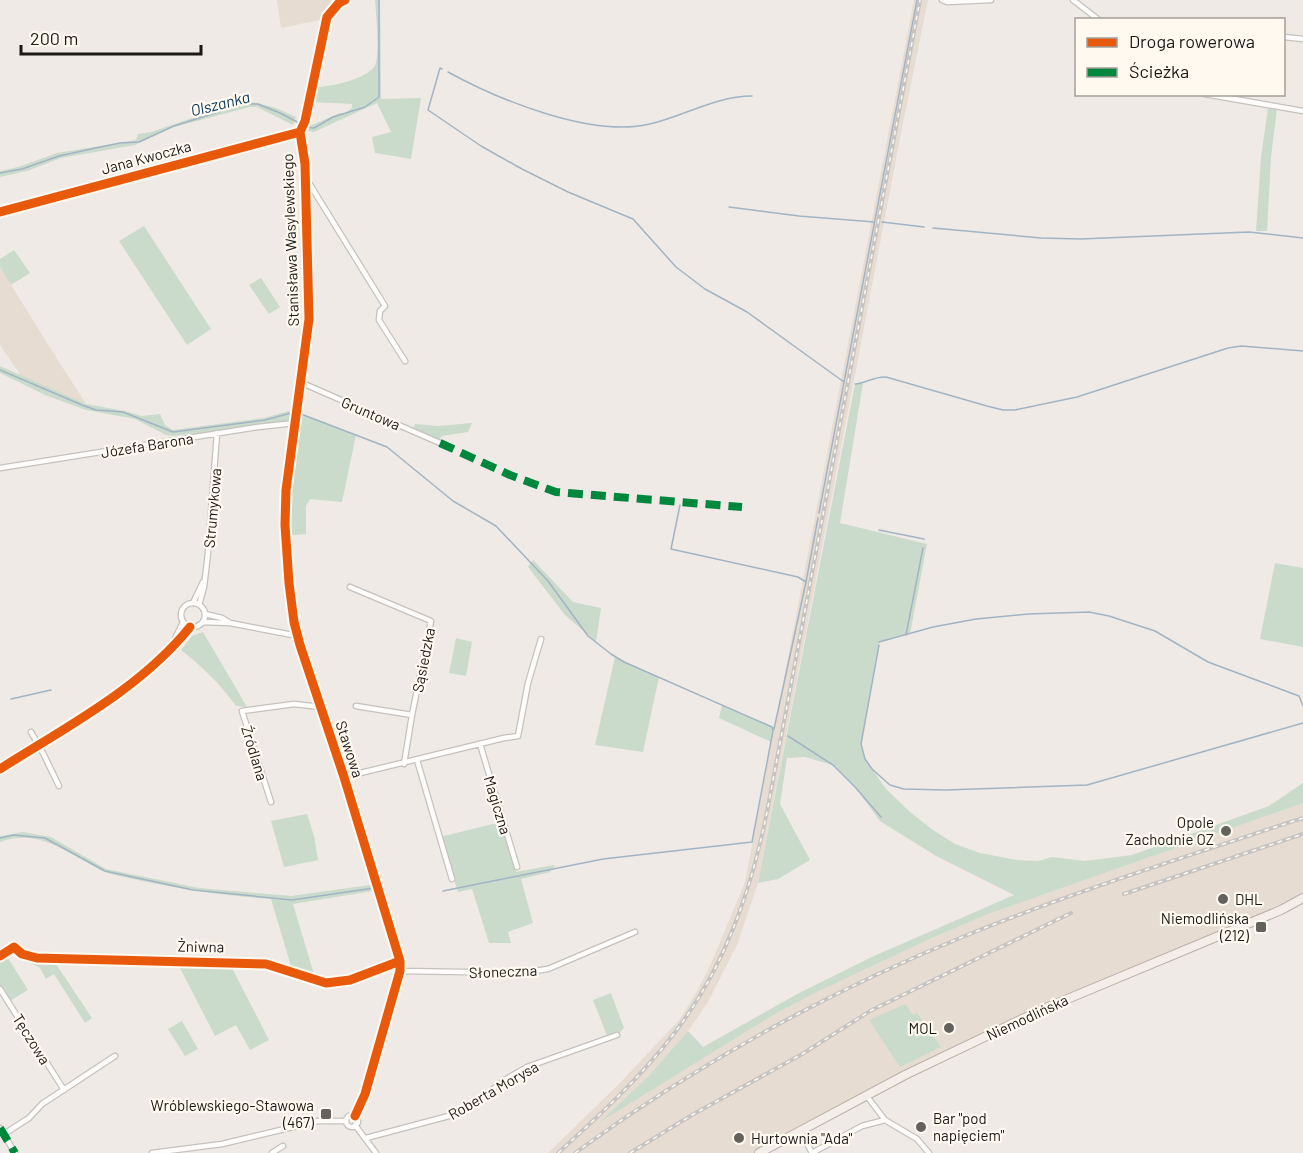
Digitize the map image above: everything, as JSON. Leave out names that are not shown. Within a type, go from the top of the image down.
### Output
[{"type":"main road","name":"Niemodlińska","points":[[759,1153],[866,1095],[1041,1010],[1281,910],[1303,898]]},
{"type":"street","name":"Stanisława Wasylewskiego","points":[[302,383],[309,319],[305,164],[301,130],[305,121],[327,17],[339,3],[345,0]]},
{"type":"street","points":[[942,0],[947,2],[992,0]]},
{"type":"street","points":[[1073,0],[1096,18]]},
{"type":"street","points":[[1285,37],[1303,39]]},
{"type":"street","points":[[1217,96],[1303,111]]},
{"type":"street","name":"Jana Kwoczka","points":[[0,212],[301,130]]},
{"type":"street","name":"Stanisława Wasylewskiego","points":[[305,181],[309,183],[385,306],[380,311],[379,320],[405,361]]},
{"type":"street","name":"Stawowa","points":[[302,383],[286,490],[285,525],[289,583],[297,636],[344,777],[400,961],[400,971],[365,1094],[355,1116]]},
{"type":"street","name":"Gruntowa","points":[[302,383],[440,442]]},
{"type":"street","name":"Józefa Barona","points":[[0,468],[295,423]]},
{"type":"street","name":"Strumykowa","points":[[193,603],[203,582],[208,554],[218,433]]},
{"type":"street","name":"Strumykowa","points":[[199,605],[204,587],[203,582]]},
{"type":"street","name":"Sąsiedzka","points":[[350,587],[431,621],[404,764]]},
{"type":"street","points":[[230,623],[222,618],[205,614],[199,605],[193,603],[183,608],[181,615],[183,622],[190,627],[196,627],[203,622],[230,623],[297,636]]},
{"type":"street","points":[[203,622],[205,614]]},
{"type":"street","points":[[172,645],[183,622]]},
{"type":"street","points":[[0,769],[129,687],[154,665],[190,627]]},
{"type":"street","points":[[344,777],[518,736],[528,686],[542,639]]},
{"type":"street","name":"Źródlana","points":[[271,802],[242,711],[294,704],[320,707]]},
{"type":"street","points":[[357,706],[412,715]]},
{"type":"street","points":[[30,732],[59,786]]},
{"type":"street","name":"Magiczna","points":[[480,744],[517,867]]},
{"type":"street","points":[[417,760],[452,879]]},
{"type":"street","name":"Słoneczna","points":[[400,971],[520,973],[548,969],[635,932]]},
{"type":"street","name":"Żniwna","points":[[0,956],[14,947],[28,957],[37,958],[266,964],[326,983],[350,980],[400,961]]},
{"type":"street","name":"Tęczowa","points":[[0,989],[64,1090]]},
{"type":"street","name":"Roberta Morysa","points":[[366,1138],[460,1113],[526,1067],[617,1035]]},
{"type":"street","points":[[4,1134],[115,1056]]},
{"type":"street","points":[[866,1095],[885,1120],[916,1139],[929,1153]]},
{"type":"street","points":[[346,1121],[348,1116],[355,1116],[358,1120],[355,1125]]},
{"type":"street","points":[[152,1153],[228,1143],[318,1120],[346,1121]]},
{"type":"street","points":[[800,1130],[812,1153],[862,1126],[885,1120]]},
{"type":"street","points":[[346,1121],[348,1126],[355,1125]]},
{"type":"street","points":[[355,1125],[376,1153]]},
{"type":"street","points":[[0,1128],[15,1153]]},
{"type":"street","points":[[272,1153],[283,1146]]},
{"type":"shaded area","points":[[277,0],[331,0],[327,17],[324,19],[281,28]]},
{"type":"shaded area","points":[[914,0],[928,0],[758,883],[737,945],[708,1002],[688,1031],[649,1077],[604,1119],[775,1014],[934,937],[991,913],[1303,803],[1303,898],[1041,1010],[759,1153],[548,1153],[619,1084],[680,1019],[711,964],[745,882]]},
{"type":"shaded area","points":[[0,267],[86,404],[21,376],[0,345]]},
{"type":"green space","points":[[375,0],[380,0],[381,99],[421,98],[411,159],[375,153],[372,137],[391,132],[377,103],[314,132],[304,130],[306,125],[345,113],[352,108],[352,104],[309,102],[312,88],[356,79],[375,65],[377,43]]},
{"type":"green space","points":[[253,102],[276,108],[296,117],[293,125],[257,107],[250,107],[166,129],[135,145],[61,158],[27,171],[0,177],[0,171],[57,153],[136,140],[138,134],[151,132],[219,109]]},
{"type":"green space","points":[[1268,108],[1277,109],[1271,157],[1267,231],[1256,231],[1261,157]]},
{"type":"green space","points":[[144,226],[211,329],[187,345],[119,241]]},
{"type":"green space","points":[[14,250],[30,273],[11,285],[0,267],[0,259]]},
{"type":"green space","points":[[261,278],[280,307],[269,314],[249,285]]},
{"type":"green space","points":[[0,366],[86,404],[142,416],[160,414],[165,425],[173,430],[264,418],[292,410],[295,422],[301,414],[356,435],[342,502],[310,499],[306,506],[306,534],[286,536],[286,490],[295,423],[172,436],[135,419],[86,410],[45,395],[0,373]]},
{"type":"green space","points":[[863,383],[840,523],[927,544],[910,634],[879,642],[861,744],[865,759],[886,789],[910,812],[955,844],[980,853],[1017,860],[1038,861],[1052,857],[1085,861],[1132,855],[1269,806],[1303,783],[1303,803],[991,913],[934,937],[775,1014],[600,1122],[648,1077],[688,1031],[703,1047],[799,993],[874,956],[1014,895],[936,856],[880,821],[855,787],[833,765],[805,757],[787,758],[780,804],[810,860],[778,879],[758,883],[855,384]]},
{"type":"green space","points":[[472,423],[468,432],[442,436],[438,442],[412,431],[415,424],[438,426]]},
{"type":"green space","points":[[533,560],[573,602],[601,608],[596,642],[565,615],[528,567]]},
{"type":"green space","points":[[1275,563],[1303,568],[1303,647],[1260,639]]},
{"type":"green space","points":[[203,632],[247,707],[236,706],[211,676],[181,650],[192,636]]},
{"type":"green space","points":[[456,638],[472,642],[466,676],[449,673]]},
{"type":"green space","points":[[615,657],[659,677],[643,752],[595,745]]},
{"type":"green space","points":[[722,705],[774,727],[771,742],[719,718]]},
{"type":"green space","points":[[307,814],[318,860],[284,867],[271,821]]},
{"type":"green space","points":[[501,822],[516,872],[555,866],[550,872],[521,879],[533,923],[508,932],[511,943],[489,943],[472,889],[458,892],[440,837]]},
{"type":"green space","points":[[23,832],[51,837],[106,869],[199,888],[291,896],[377,884],[379,890],[293,904],[316,981],[293,973],[271,899],[191,890],[111,874],[55,845],[34,839],[23,838],[0,842],[0,836]]},
{"type":"green space","points":[[14,946],[22,953],[54,961],[92,1018],[85,1023],[54,974],[46,979],[40,968],[13,954],[8,958],[28,990],[8,1002],[0,989],[0,955]]},
{"type":"green space","points":[[179,961],[230,964],[269,1040],[250,1050],[236,1025],[215,1036],[180,968]]},
{"type":"green space","points":[[611,993],[624,1028],[617,1035],[608,1038],[593,1000]]},
{"type":"green space","points":[[905,1004],[913,1015],[917,1013],[941,1047],[900,1067],[869,1020]]},
{"type":"green space","points":[[182,1021],[198,1049],[185,1056],[168,1029]]},
{"type":"waterway","name":"Olszanka","points":[[305,127],[314,128],[333,117],[365,107],[379,97],[379,0]]},
{"type":"waterway","points":[[819,513],[917,0]]},
{"type":"waterway","points":[[442,69],[440,68],[428,110],[481,146],[522,169],[568,192],[633,219],[676,267],[705,289],[747,312],[844,382]]},
{"type":"waterway","points":[[448,72],[493,94],[546,114],[601,126],[627,127],[650,124],[726,99],[752,96]]},
{"type":"waterway","name":"Olszanka","points":[[0,173],[22,169],[59,156],[120,143],[139,142],[174,126],[248,104],[258,104],[301,124]]},
{"type":"waterway","points":[[729,207],[874,222]]},
{"type":"waterway","points":[[882,222],[924,227]]},
{"type":"waterway","points":[[933,228],[1041,238],[1081,239],[1249,232],[1303,238]]},
{"type":"waterway","points":[[855,384],[886,377],[987,406],[1015,410],[1077,397],[1228,348],[1241,346],[1303,351]]},
{"type":"waterway","points":[[0,370],[82,405],[96,410],[123,412],[173,432],[265,420],[291,413],[301,414],[387,447],[453,501],[496,526],[548,581],[588,636],[611,654],[624,662],[772,727],[752,842],[603,859],[443,891]]},
{"type":"waterway","points":[[680,505],[671,549],[798,577],[806,582],[774,729]]},
{"type":"waterway","points":[[806,582],[818,518]]},
{"type":"waterway","points":[[879,530],[924,539]]},
{"type":"waterway","points":[[906,635],[923,548]]},
{"type":"waterway","points":[[879,642],[933,627],[976,619],[1089,612],[1155,631],[1208,662],[1299,696],[1303,706]]},
{"type":"waterway","points":[[879,645],[861,744],[865,759],[872,769],[890,785],[904,789],[946,790],[1087,785],[1303,723]]},
{"type":"waterway","points":[[11,699],[51,690]]},
{"type":"waterway","points":[[788,736],[833,765],[881,817]]},
{"type":"waterway","points":[[0,838],[14,835],[45,838],[105,871],[193,890],[292,900],[374,888]]},
{"type":"railway","points":[[558,1153],[635,1079],[676,1031],[709,980],[734,927],[744,899],[767,812],[920,0]]},
{"type":"railway","points":[[575,1153],[620,1121],[713,1062],[859,983],[960,938],[1045,905],[1303,818]]},
{"type":"railway","points":[[1124,894],[1303,834]]},
{"type":"railway","points":[[630,1153],[692,1115],[804,1053],[870,1011],[1071,913]]},
{"type":"marked path","points":[[440,443],[510,475],[556,492],[742,507]]},
{"type":"marked path","points":[[0,1128],[15,1153]]},
{"type":"cycle path","points":[[345,0],[339,3],[327,17],[305,121],[300,132],[305,164],[309,319],[286,490],[285,525],[289,583],[294,622],[300,645],[344,777],[400,961],[400,971],[365,1094],[355,1116]]},
{"type":"cycle path","points":[[0,212],[300,132]]},
{"type":"cycle path","points":[[0,769],[101,706],[148,669],[190,627]]},
{"type":"cycle path","points":[[0,956],[14,947],[22,954],[37,958],[266,964],[326,983],[350,980],[400,961]]},
{"type":"place","name":"Opole Zachodnie OZ","points":[[1226,831]]},
{"type":"place","name":"DHL","points":[[1223,899]]},
{"type":"place","name":"Niemodlińska (212)","points":[[1261,927]]},
{"type":"place","name":"MOL","points":[[949,1028]]},
{"type":"place","name":"Wróblewskiego-Stawowa (467)","points":[[326,1114]]},
{"type":"place","name":"Bar \"pod napięciem\"","points":[[921,1127]]},
{"type":"place","name":"Hurtownia \"Ada\"","points":[[739,1138]]}]
